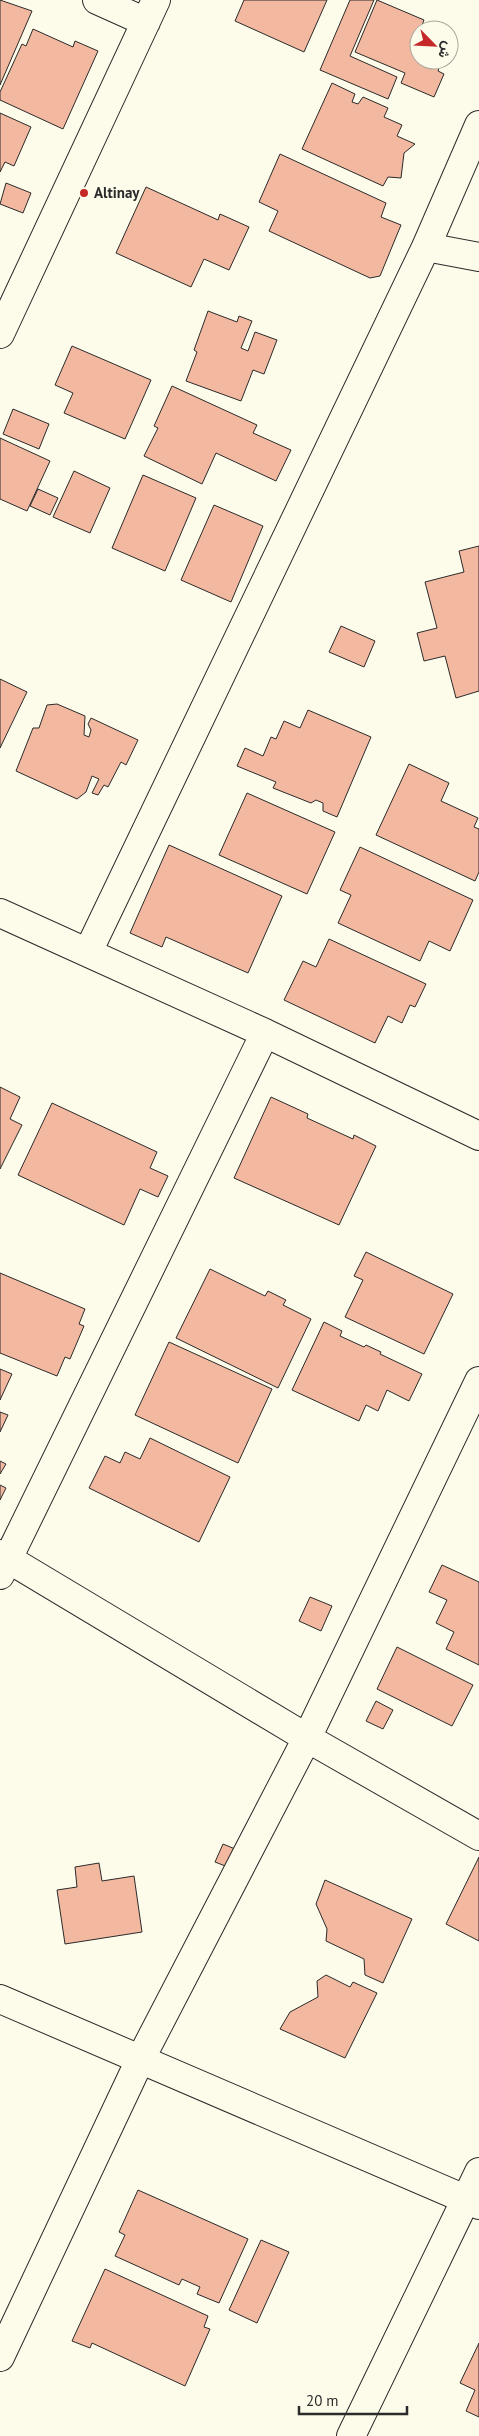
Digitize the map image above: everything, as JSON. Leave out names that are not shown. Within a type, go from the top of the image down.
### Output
[{"type":"street","points":[[0,334],[151,11],[97,0]]},
{"type":"street","points":[[88,952],[426,247],[479,125]]},
{"type":"street","points":[[426,247],[479,257]]},
{"type":"street","points":[[0,913],[265,1033],[479,1136]]},
{"type":"street","points":[[265,1033],[2,1562],[479,1836]]},
{"type":"street","points":[[0,2358],[140,2060],[307,1738],[479,1381]]},
{"type":"street","points":[[0,1999],[473,2202]]},
{"type":"street","points":[[351,2436],[473,2202],[479,2172]]},
{"type":"building","points":[[0,0],[32,11],[0,85]]},
{"type":"building","points":[[244,0],[327,0],[304,52],[235,21]]},
{"type":"building","points":[[350,0],[374,0],[350,56],[397,77],[388,99],[320,70]]},
{"type":"building","points":[[377,0],[424,20],[409,20],[409,70],[438,70],[444,74],[434,97],[401,83],[405,73],[355,52]]},
{"type":"building","points":[[33,29],[73,47],[75,41],[98,51],[63,129],[0,100],[0,92],[22,44],[26,46]]},
{"type":"building","points":[[332,83],[355,94],[352,102],[358,104],[363,97],[388,108],[384,117],[402,125],[397,136],[415,144],[404,153],[401,178],[388,177],[383,186],[302,149]]},
{"type":"building","points":[[0,113],[31,127],[14,166],[5,162],[0,172]]},
{"type":"building","points":[[280,154],[386,203],[381,217],[401,225],[380,276],[370,278],[269,231],[278,211],[259,202]]},
{"type":"building","points":[[6,183],[31,193],[23,213],[0,204]]},
{"type":"building","points":[[146,187],[218,220],[220,214],[249,227],[229,270],[204,259],[191,287],[116,253]]},
{"type":"building","points":[[208,311],[237,322],[239,316],[252,321],[241,348],[248,351],[255,332],[277,340],[264,374],[253,370],[241,401],[186,381],[197,352],[194,350]]},
{"type":"building","points":[[72,346],[151,380],[125,439],[64,413],[73,393],[55,385]]},
{"type":"building","points":[[172,386],[257,425],[253,433],[291,450],[276,481],[216,453],[202,484],[144,456],[158,428],[154,426]]},
{"type":"building","points":[[13,409],[49,424],[39,449],[3,434]]},
{"type":"building","points":[[0,438],[50,461],[27,511],[0,499]]},
{"type":"building","points":[[74,471],[110,488],[90,533],[53,517]]},
{"type":"building","points":[[143,475],[196,498],[165,571],[112,548]]},
{"type":"building","points":[[38,489],[58,498],[50,515],[30,506]]},
{"type":"building","points":[[214,505],[263,526],[231,602],[181,580]]},
{"type":"building","points":[[479,546],[479,691],[456,698],[445,656],[424,661],[417,633],[437,628],[425,582],[464,572],[459,551]]},
{"type":"building","points":[[341,626],[375,641],[364,667],[329,652]]},
{"type":"building","points":[[0,679],[27,692],[0,748]]},
{"type":"building","points":[[57,704],[85,716],[84,735],[89,737],[91,730],[88,724],[91,718],[138,740],[126,765],[121,762],[108,787],[104,785],[98,795],[92,793],[99,779],[92,776],[86,792],[77,799],[16,771],[33,728],[39,728],[47,705]]},
{"type":"building","points":[[308,710],[371,737],[337,817],[323,811],[323,803],[316,800],[311,803],[273,788],[276,782],[237,766],[245,748],[263,756],[271,737],[276,739],[284,721],[300,728]]},
{"type":"building","points":[[409,764],[449,783],[441,801],[478,818],[474,827],[479,829],[479,872],[475,881],[376,835]]},
{"type":"building","points":[[247,793],[335,832],[307,894],[219,855]]},
{"type":"building","points":[[169,845],[282,896],[248,973],[166,937],[162,947],[130,933]]},
{"type":"building","points":[[360,847],[473,900],[450,951],[429,941],[420,961],[338,923],[351,895],[340,890]]},
{"type":"building","points":[[329,939],[426,984],[415,1007],[410,1005],[402,1023],[388,1016],[375,1043],[284,1000],[303,961],[316,967]]},
{"type":"building","points":[[0,1087],[20,1097],[10,1119],[22,1125],[0,1169]]},
{"type":"building","points":[[271,1097],[308,1114],[307,1118],[353,1139],[354,1135],[376,1146],[339,1225],[234,1178]]},
{"type":"building","points":[[52,1103],[157,1152],[150,1168],[168,1176],[158,1197],[140,1189],[124,1225],[18,1175]]},
{"type":"building","points":[[366,1252],[453,1294],[424,1354],[345,1317],[363,1280],[354,1276]]},
{"type":"building","points":[[210,1269],[265,1296],[268,1291],[286,1300],[283,1305],[311,1319],[278,1388],[176,1338]]},
{"type":"building","points":[[0,1273],[85,1309],[79,1324],[84,1326],[70,1359],[65,1357],[57,1376],[0,1353]]},
{"type":"building","points":[[324,1322],[342,1331],[340,1336],[364,1347],[366,1345],[381,1352],[380,1354],[422,1374],[409,1401],[387,1390],[378,1411],[366,1405],[359,1421],[292,1390]]},
{"type":"building","points":[[169,1342],[272,1389],[238,1463],[135,1415]]},
{"type":"building","points":[[0,1369],[12,1374],[0,1400]]},
{"type":"building","points":[[0,1412],[8,1415],[0,1432]]},
{"type":"building","points":[[150,1438],[230,1477],[199,1542],[89,1488],[105,1456],[120,1463],[125,1452],[140,1459]]},
{"type":"building","points":[[0,1461],[6,1464],[0,1474]]},
{"type":"building","points":[[0,1485],[6,1488],[0,1500]]},
{"type":"building","points":[[442,1565],[479,1582],[479,1665],[446,1649],[454,1632],[436,1623],[447,1600],[429,1592]]},
{"type":"building","points":[[310,1597],[332,1606],[321,1631],[299,1621]]},
{"type":"building","points":[[397,1647],[473,1685],[452,1726],[377,1689]]},
{"type":"building","points":[[376,1701],[393,1710],[383,1729],[366,1721]]},
{"type":"building","points":[[223,1844],[240,1851],[233,1869],[215,1862]]},
{"type":"building","points":[[479,1857],[479,1941],[446,1924]]},
{"type":"building","points":[[99,1863],[102,1881],[134,1876],[142,1932],[65,1944],[57,1890],[77,1887],[75,1867]]},
{"type":"building","points":[[325,1880],[412,1919],[383,1983],[365,1975],[364,1959],[326,1941],[327,1929],[316,1904]]},
{"type":"building","points":[[326,1975],[350,1987],[353,1982],[377,1993],[345,2058],[280,2029],[290,2012],[318,1997],[317,1981]]},
{"type":"building","points":[[138,2190],[248,2239],[219,2303],[197,2294],[200,2287],[182,2279],[179,2285],[115,2256],[125,2235],[119,2232]]},
{"type":"building","points":[[261,2240],[289,2252],[257,2323],[229,2310]]},
{"type":"building","points":[[105,2269],[208,2316],[204,2327],[210,2329],[185,2386],[92,2343],[90,2348],[72,2341]]},
{"type":"building","points":[[479,2343],[479,2417],[466,2411],[475,2390],[460,2383]]},
{"type":"place","name":"Altinay","points":[[84,193]]}]
